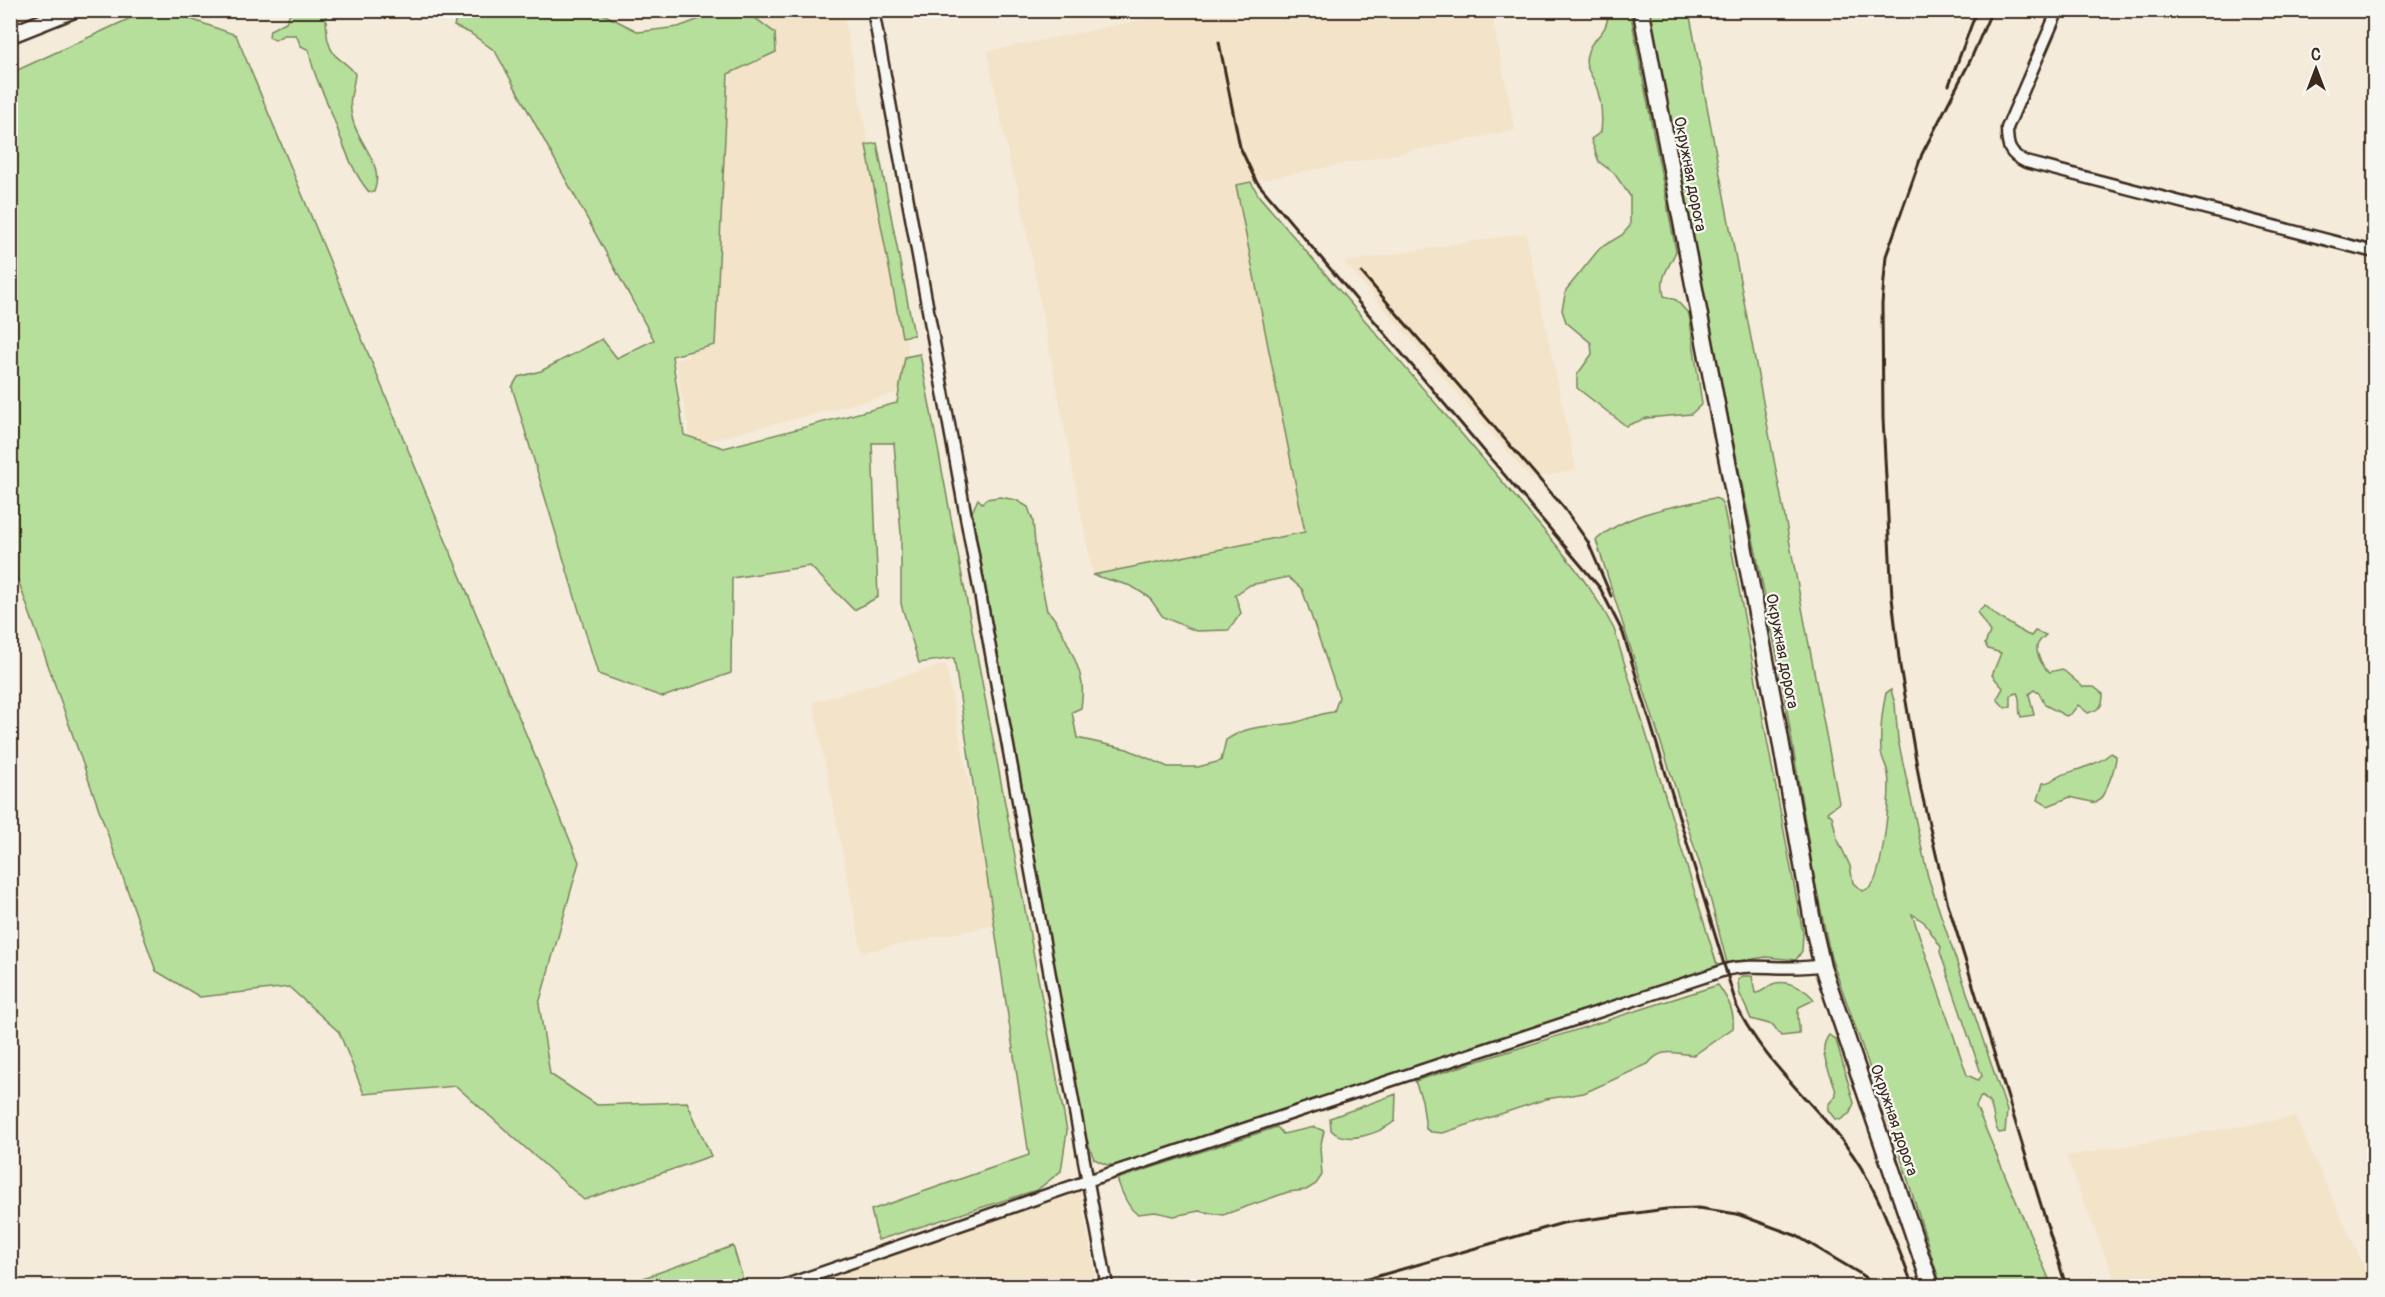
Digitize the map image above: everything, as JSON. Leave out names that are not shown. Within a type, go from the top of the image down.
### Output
[{"type":"main road","points":[[10,35],[73,10]]},
{"type":"main road","name":"Окружная дорога","points":[[1641,10],[1822,965],[1931,1287]]},
{"type":"street","points":[[873,10],[1090,1180],[1107,1287]]},
{"type":"street","points":[[2058,10],[2007,128],[2007,146],[2014,156],[2036,165],[2374,252]]},
{"type":"street","points":[[783,1287],[1090,1180],[1725,970],[1742,966],[1791,969],[1822,965]]},
{"type":"shaded area","points":[[728,11],[843,11],[915,388],[692,445],[675,360],[688,357],[701,293],[732,69]]},
{"type":"shaded area","points":[[1147,11],[1491,11],[1515,130],[1236,185],[1305,532],[1093,575],[1018,187],[1011,169],[987,51],[1148,19]]},
{"type":"shaded area","points":[[1526,233],[1576,470],[1531,479],[1344,262]]},
{"type":"shaded area","points":[[946,664],[996,925],[862,952],[813,702]]},
{"type":"shaded area","points":[[2295,1117],[2373,1286],[2117,1286],[2066,1156]]},
{"type":"shaded area","points":[[1080,1190],[1096,1286],[805,1286],[1047,1198]]},
{"type":"green space","points":[[146,11],[168,11],[236,35],[579,862],[539,1004],[550,1074],[597,1105],[687,1102],[711,1156],[584,1200],[456,1086],[364,1094],[339,1032],[289,987],[200,997],[156,971],[11,560],[11,73]]},
{"type":"green space","points":[[291,11],[325,11],[331,49],[355,74],[350,102],[351,113],[356,130],[374,164],[377,182],[374,192],[369,192],[352,164],[315,74],[309,50],[301,46],[296,35],[284,35],[275,40],[269,37],[270,30],[286,22]]},
{"type":"green space","points":[[458,11],[597,11],[639,32],[678,27],[722,11],[746,11],[775,33],[776,52],[728,74],[715,345],[672,356],[684,435],[724,448],[897,403],[905,357],[920,354],[1067,1131],[1061,1171],[1037,1190],[878,1240],[871,1210],[1029,1155],[954,658],[919,663],[901,604],[901,534],[894,443],[872,443],[878,597],[854,610],[810,566],[732,578],[731,673],[663,697],[598,674],[512,387],[518,377],[541,371],[602,339],[617,358],[654,340],[495,51],[470,33],[454,26]]},
{"type":"green space","points":[[1608,11],[1630,11],[1676,251],[1664,277],[1664,296],[1676,300],[1689,314],[1702,404],[1691,414],[1647,418],[1626,426],[1577,388],[1577,375],[1592,354],[1591,343],[1566,322],[1562,310],[1566,290],[1600,248],[1622,235],[1630,226],[1630,196],[1614,173],[1599,162],[1591,139],[1601,132],[1602,113],[1598,93],[1586,59],[1589,48],[1605,26]]},
{"type":"green space","points":[[1649,11],[1689,11],[1839,803],[1827,812],[1832,816],[1837,838],[1850,866],[1853,883],[1863,891],[1871,886],[1875,879],[1882,850],[1889,783],[1881,752],[1882,715],[1886,693],[1891,690],[1895,704],[1898,740],[1928,877],[2007,1111],[2005,1132],[1999,1133],[1992,1108],[1981,1096],[1976,1106],[2052,1286],[1941,1286],[1897,1145],[1831,958],[1814,877],[1782,680],[1709,323]],"holes":[[[1912,914],[1924,922],[1941,947],[1940,952],[1982,1076],[1978,1080],[1967,1075]]]},
{"type":"green space","points":[[877,143],[914,335],[902,337],[866,145]]},
{"type":"green space","points":[[1251,182],[1259,196],[1566,557],[1602,607],[1614,629],[1718,968],[1620,998],[1116,1165],[1107,1165],[1094,1159],[1084,1132],[972,512],[978,499],[982,503],[986,499],[1000,497],[1016,500],[1028,507],[1033,521],[1036,556],[1047,611],[1067,642],[1082,682],[1081,708],[1072,712],[1077,738],[1127,749],[1168,767],[1198,767],[1221,761],[1226,740],[1243,731],[1293,723],[1334,712],[1339,697],[1302,589],[1288,577],[1250,585],[1235,595],[1241,613],[1229,630],[1196,631],[1163,617],[1149,597],[1131,586],[1093,575],[1305,532],[1236,185]]},
{"type":"green space","points":[[1714,498],[1720,500],[1724,509],[1803,933],[1802,951],[1796,960],[1766,957],[1727,963],[1708,890],[1596,540],[1622,523],[1637,517]]},
{"type":"green space","points":[[1985,605],[1997,616],[2026,634],[2031,636],[2035,631],[2046,635],[2037,647],[2043,665],[2050,672],[2062,669],[2083,687],[2094,687],[2103,694],[2100,707],[2088,713],[2078,705],[2071,714],[2066,716],[2045,705],[2039,693],[2034,690],[2029,694],[2034,715],[2021,717],[2017,693],[2011,695],[2011,706],[2005,708],[1997,699],[2003,688],[1992,675],[2001,653],[1988,649],[1985,644],[1990,632],[1977,612]]},
{"type":"green space","points":[[2111,753],[2116,756],[2114,767],[2106,788],[2096,803],[2070,797],[2048,806],[2038,800],[2043,783],[2093,764]]},
{"type":"green space","points":[[1742,976],[1752,976],[1755,993],[1781,982],[1797,987],[1811,996],[1814,1000],[1799,1007],[1799,1034],[1781,1036],[1773,1025],[1751,1019],[1739,992],[1738,980]]},
{"type":"green space","points":[[1718,985],[1730,1005],[1733,1028],[1694,1055],[1663,1053],[1653,1058],[1648,1064],[1584,1093],[1546,1099],[1443,1133],[1426,1129],[1422,1100],[1415,1081]]},
{"type":"green space","points":[[1829,1035],[1836,1040],[1854,1103],[1850,1113],[1840,1120],[1835,1119],[1828,1110],[1828,1105],[1836,1095],[1824,1050]]},
{"type":"green space","points":[[1396,1094],[1395,1121],[1381,1130],[1363,1136],[1345,1137],[1331,1130],[1330,1118]]},
{"type":"green space","points":[[1277,1127],[1283,1134],[1315,1127],[1324,1131],[1320,1148],[1322,1175],[1316,1184],[1306,1190],[1288,1192],[1223,1215],[1199,1211],[1174,1216],[1155,1212],[1138,1214],[1128,1204],[1117,1179]]},
{"type":"green space","points":[[733,1246],[745,1286],[621,1286]]},
{"type":"railway","points":[[1949,85],[1977,10]]},
{"type":"railway","points":[[1992,10],[1970,61],[1922,154],[1886,256],[1882,304],[1883,418],[1892,598],[1900,666],[1921,790],[1947,901],[2066,1286]]},
{"type":"railway","points":[[1219,42],[1240,147],[1256,181],[1600,588],[1623,633],[1737,1007],[1773,1062],[1856,1159],[1884,1212],[1913,1286]]},
{"type":"railway","points":[[1362,273],[1564,508],[1588,542],[1611,596]]},
{"type":"railway","points":[[1343,1286],[1563,1223],[1666,1209],[1699,1208],[1737,1214],[1797,1236],[1859,1273],[1876,1286]]}]
